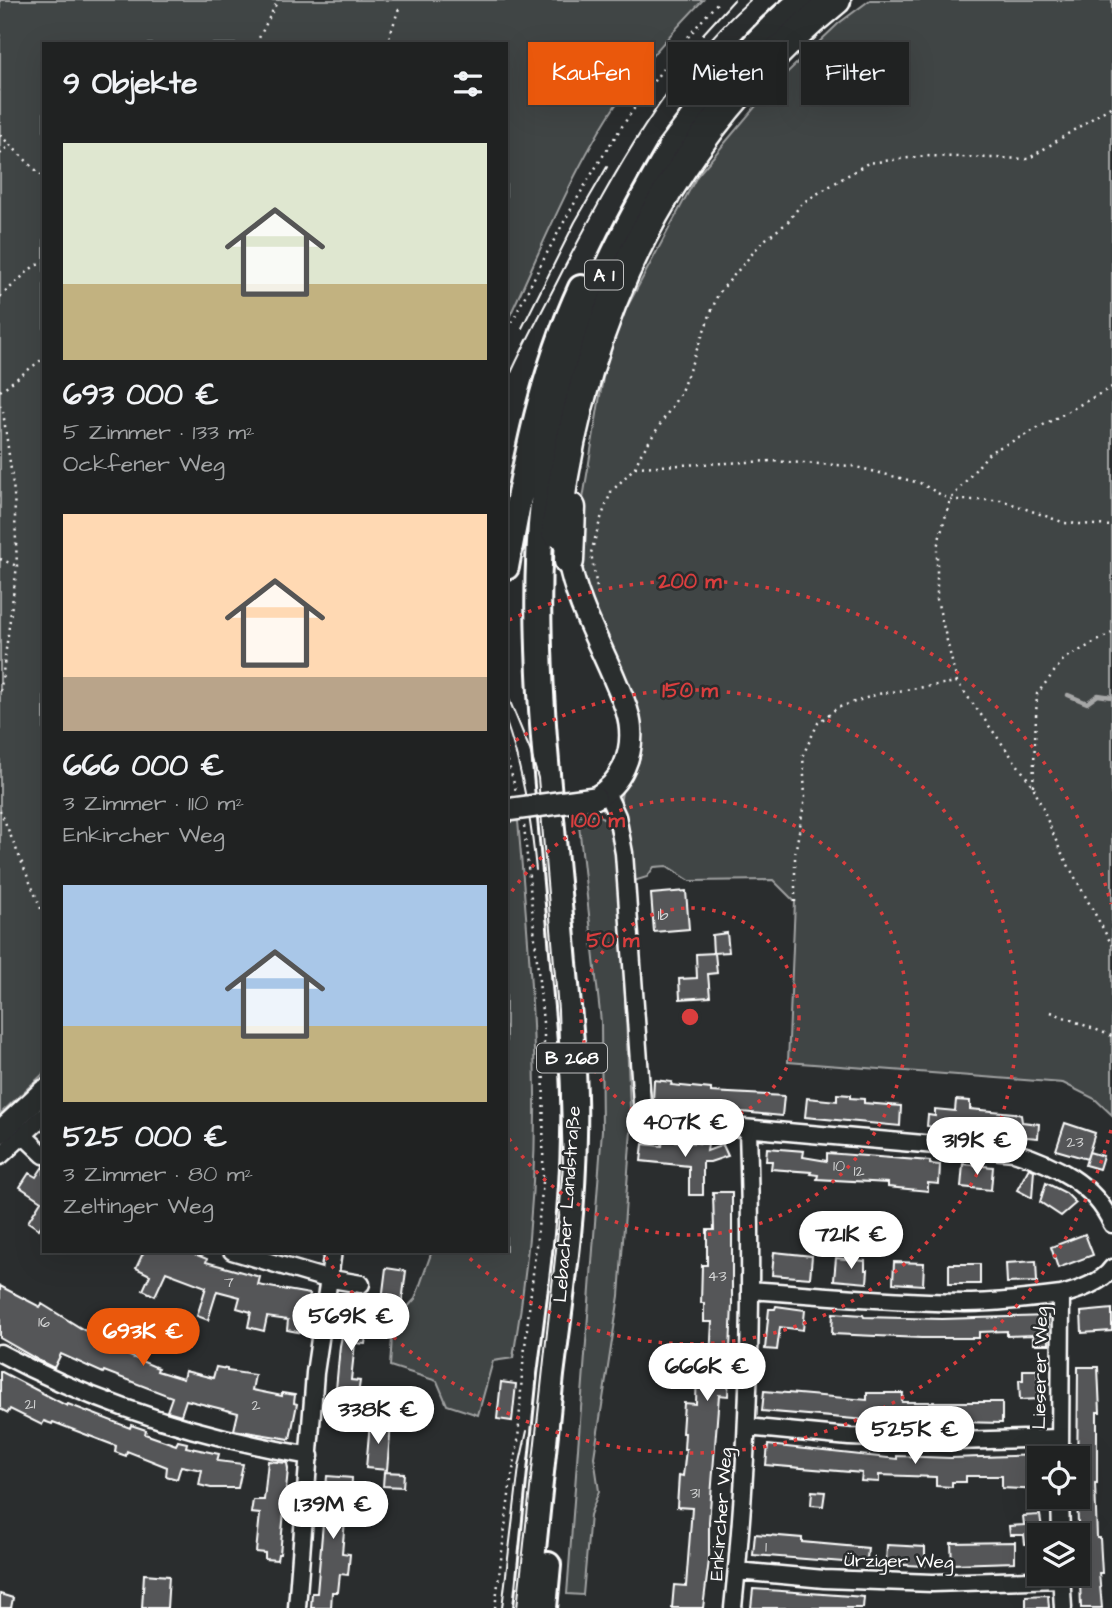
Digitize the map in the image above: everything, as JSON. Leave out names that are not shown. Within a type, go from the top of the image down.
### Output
[{"type":"highway","name":"A 1","points":[[555,423],[566,377],[599,284],[630,220],[678,137],[742,58],[802,0]]},
{"type":"highway","name":"A 1","points":[[566,461],[601,328],[649,222],[686,163],[742,90],[769,59],[836,0]]},
{"type":"highway","points":[[508,557],[545,380],[566,320],[623,212],[678,137]]},
{"type":"highway","name":"Lebacher Landstraße","points":[[527,1608],[564,1270],[574,1137],[572,1045],[539,667],[543,511],[555,423]]},
{"type":"highway","points":[[566,461],[571,491],[569,561]]},
{"type":"highway","name":"B 268","points":[[556,532],[566,461]]},
{"type":"highway","name":"Lebacher Landstraße","points":[[544,1608],[580,1271],[590,1136],[584,1002],[556,690],[556,532]]},
{"type":"main road","points":[[515,808],[601,795],[616,780],[631,743],[630,724],[622,697],[575,584],[569,561]]},
{"type":"main road","points":[[0,1132],[42,1093]]},
{"type":"street","points":[[601,795],[617,816],[624,853],[642,1103],[647,1113],[654,1118],[675,1122],[1014,1152],[1042,1161],[1066,1173],[1083,1186],[1112,1224]]},
{"type":"street","points":[[0,1156],[42,1118]]},
{"type":"street","name":"Enkircher Weg","points":[[733,1608],[747,1427],[751,1237],[748,1129]]},
{"type":"street","points":[[23,1135],[42,1153]]},
{"type":"street","points":[[239,1253],[328,1280],[360,1284]]},
{"type":"street","points":[[297,1608],[315,1373],[333,1253]]},
{"type":"street","name":"Lieserer Weg","points":[[1059,1446],[1061,1295],[1074,1292],[1108,1274],[1112,1268]]},
{"type":"street","points":[[750,1290],[861,1299],[964,1303],[1061,1295]]},
{"type":"street","points":[[0,1353],[100,1400],[160,1421],[223,1438],[310,1456]]},
{"type":"street","points":[[747,1427],[849,1437],[954,1441],[1059,1438]]},
{"type":"street","name":"Ürziger Weg","points":[[737,1571],[824,1579],[919,1582],[1027,1577]]},
{"type":"street","points":[[1062,1586],[1063,1608]]},
{"type":"path","points":[[257,42],[278,0]]},
{"type":"path","points":[[508,331],[542,260],[627,117],[651,83],[720,0]]},
{"type":"path","points":[[388,42],[399,8]]},
{"type":"path","points":[[599,600],[591,553],[611,492],[635,467],[680,394],[718,294],[763,242],[787,223],[802,203],[868,163],[925,156],[1028,159],[1112,106]]},
{"type":"path","points":[[0,135],[42,176]]},
{"type":"path","points":[[0,154],[10,145]]},
{"type":"path","points":[[0,297],[34,266],[42,264]]},
{"type":"path","points":[[0,391],[42,360]]},
{"type":"path","points":[[1112,387],[1027,435],[990,452],[950,500],[937,547],[937,600],[957,682],[1033,786],[1060,850],[1112,945]]},
{"type":"path","points":[[0,405],[14,492],[17,566],[0,695]]},
{"type":"path","points":[[635,467],[771,461],[852,466],[920,483],[950,500],[1001,499],[1065,523],[1112,526]]},
{"type":"path","points":[[0,559],[17,566]]},
{"type":"path","points":[[1033,786],[1037,694],[1064,659],[1112,633]]},
{"type":"path","points":[[795,902],[795,854],[805,797],[803,755],[818,723],[837,708],[878,694],[957,682]]},
{"type":"path","points":[[495,1608],[518,1441],[522,1374],[543,1182],[544,1033],[508,766]]},
{"type":"path","points":[[0,810],[42,911]]},
{"type":"path","points":[[1051,1012],[1112,1036]]},
{"type":"shaded area","points":[[0,0],[703,0],[654,54],[654,42],[528,42],[528,105],[615,105],[582,162],[508,320],[508,42],[42,42],[42,1075],[0,1114]]},
{"type":"shaded area","points":[[870,0],[1112,0],[1112,1115],[1095,1099],[1063,1083],[788,1062],[795,902],[773,880],[690,881],[667,866],[654,867],[647,877],[634,881],[620,804],[622,791],[639,761],[642,729],[636,705],[605,636],[582,574],[580,517],[609,341],[697,176],[757,105],[787,105],[787,73],[801,59],[801,105],[909,105],[909,42],[819,42]]},
{"type":"shaded area","points":[[597,814],[607,821],[612,833],[620,883],[631,1130],[619,1296],[594,1457],[599,1491],[590,1515],[583,1595],[567,1594],[602,1130],[601,1022],[578,816]]},
{"type":"shaded area","points":[[518,821],[527,923],[535,1093],[532,1193],[527,1259],[513,1358],[493,1361],[478,1415],[447,1405],[437,1381],[390,1366],[393,1323],[415,1299],[431,1253],[508,1253],[508,822]]},
{"type":"building","points":[[686,891],[689,929],[654,932],[651,894]]},
{"type":"building","points":[[727,933],[729,952],[713,953],[712,935]]},
{"type":"building","points":[[715,953],[717,973],[708,974],[710,997],[680,999],[679,979],[697,978],[696,954]]},
{"type":"building","points":[[654,1080],[672,1082],[671,1085],[711,1089],[711,1092],[784,1096],[782,1116],[669,1105],[670,1102],[653,1101]]},
{"type":"building","points":[[837,1094],[864,1099],[864,1103],[901,1106],[900,1126],[805,1117],[807,1098],[837,1101]]},
{"type":"building","points":[[956,1100],[970,1101],[970,1109],[1021,1115],[1022,1122],[1039,1124],[1038,1138],[934,1129],[927,1126],[928,1115],[935,1116],[935,1109],[955,1111]]},
{"type":"building","points":[[1065,1123],[1095,1133],[1087,1159],[1056,1150]]},
{"type":"building","points":[[663,1140],[708,1144],[707,1151],[723,1145],[728,1156],[703,1162],[703,1195],[689,1195],[689,1166],[641,1161],[643,1144],[662,1146]]},
{"type":"building","points":[[767,1148],[804,1151],[803,1157],[827,1161],[827,1153],[930,1161],[930,1164],[940,1165],[939,1184],[928,1183],[928,1191],[888,1187],[888,1183],[817,1179],[818,1175],[810,1174],[811,1172],[771,1169],[772,1161],[766,1161]]},
{"type":"building","points":[[1089,1152],[1103,1156],[1099,1169],[1085,1165]]},
{"type":"building","points":[[963,1164],[993,1167],[991,1190],[961,1187]]},
{"type":"building","points":[[42,1168],[42,1224],[39,1229],[28,1222],[41,1201],[20,1187],[29,1173],[36,1177]]},
{"type":"building","points":[[1029,1168],[1034,1170],[1032,1198],[1017,1190]]},
{"type":"building","points":[[1046,1183],[1066,1193],[1076,1203],[1061,1216],[1040,1202]]},
{"type":"building","points":[[713,1192],[732,1192],[732,1304],[728,1396],[719,1395],[709,1522],[709,1560],[703,1608],[672,1608],[674,1585],[686,1586],[692,1508],[677,1507],[679,1475],[683,1476],[686,1449],[685,1433],[682,1433],[684,1403],[696,1404],[697,1367],[701,1368],[701,1358],[710,1358],[712,1322],[704,1322],[704,1303],[701,1303],[702,1265],[707,1265],[707,1230],[714,1230]]},
{"type":"building","points":[[1085,1234],[1093,1255],[1058,1268],[1051,1247]]},
{"type":"building","points":[[774,1252],[812,1256],[810,1278],[772,1275]]},
{"type":"building","points":[[143,1253],[192,1253],[207,1259],[206,1262],[260,1277],[258,1285],[310,1294],[303,1333],[287,1330],[288,1320],[267,1317],[264,1331],[248,1327],[251,1312],[237,1308],[240,1297],[217,1291],[208,1320],[197,1316],[206,1287],[166,1272],[155,1296],[143,1290],[150,1275],[136,1268]]},
{"type":"building","points":[[836,1258],[865,1261],[865,1270],[868,1270],[867,1283],[834,1280]]},
{"type":"building","points":[[1036,1261],[1037,1282],[1007,1283],[1006,1263]]},
{"type":"building","points":[[894,1262],[924,1263],[923,1285],[893,1283]]},
{"type":"building","points":[[949,1264],[980,1264],[980,1284],[949,1284]]},
{"type":"building","points":[[386,1268],[406,1271],[401,1310],[381,1308]]},
{"type":"building","points":[[0,1286],[40,1307],[42,1304],[84,1330],[116,1343],[113,1349],[158,1368],[157,1371],[183,1379],[185,1371],[213,1378],[216,1367],[255,1375],[252,1390],[282,1396],[282,1393],[295,1395],[294,1403],[297,1404],[290,1439],[234,1430],[238,1413],[186,1400],[181,1415],[167,1411],[172,1397],[104,1371],[103,1373],[61,1354],[54,1368],[40,1361],[0,1338]]},
{"type":"building","points":[[776,1306],[805,1310],[803,1330],[780,1327],[777,1350],[765,1349],[769,1309],[775,1309]]},
{"type":"building","points":[[348,1307],[370,1310],[365,1344],[355,1343],[351,1380],[360,1381],[357,1402],[335,1400],[340,1346]]},
{"type":"building","points":[[1112,1309],[1112,1331],[1082,1333],[1081,1312]]},
{"type":"building","points":[[833,1313],[864,1317],[942,1319],[1048,1316],[1049,1344],[1033,1344],[1033,1335],[1007,1336],[1007,1331],[979,1332],[979,1338],[832,1334]]},
{"type":"building","points":[[1078,1367],[1098,1367],[1100,1412],[1097,1412],[1095,1483],[1102,1608],[1081,1608],[1080,1586],[1090,1586],[1090,1523],[1078,1523],[1077,1509],[1090,1509],[1090,1446],[1077,1446]]},
{"type":"building","points":[[1023,1370],[1037,1370],[1039,1399],[1020,1400],[1019,1380],[1023,1380]]},
{"type":"building","points":[[0,1371],[67,1406],[68,1404],[130,1428],[131,1425],[146,1430],[145,1434],[176,1445],[178,1441],[187,1443],[186,1447],[219,1454],[217,1461],[243,1464],[238,1488],[199,1485],[202,1470],[181,1466],[177,1479],[166,1476],[167,1467],[127,1451],[126,1456],[115,1452],[116,1446],[53,1422],[44,1421],[42,1425],[10,1409],[8,1413],[0,1409]]},
{"type":"building","points":[[501,1382],[516,1384],[512,1421],[497,1419]]},
{"type":"building","points":[[764,1391],[867,1400],[867,1393],[903,1393],[902,1402],[1002,1402],[1002,1423],[866,1420],[762,1411]]},
{"type":"building","points":[[351,1410],[364,1411],[363,1424],[350,1423]]},
{"type":"building","points":[[370,1422],[391,1424],[387,1470],[366,1468]]},
{"type":"building","points":[[768,1445],[897,1459],[897,1456],[951,1458],[1027,1455],[1027,1489],[1002,1488],[1002,1476],[966,1476],[966,1482],[952,1482],[952,1487],[936,1486],[936,1477],[879,1475],[879,1482],[861,1481],[862,1473],[766,1465]]},
{"type":"building","points":[[268,1461],[287,1463],[288,1469],[280,1554],[277,1560],[265,1559],[265,1553],[256,1552],[260,1514],[251,1513],[253,1500],[264,1500]]},
{"type":"building","points":[[384,1472],[404,1473],[403,1487],[383,1486]]},
{"type":"building","points":[[327,1476],[352,1478],[351,1499],[347,1499],[342,1553],[350,1554],[348,1575],[340,1574],[338,1592],[332,1592],[331,1608],[311,1608],[312,1593],[317,1593]]},
{"type":"building","points":[[812,1491],[825,1492],[823,1506],[811,1505]]},
{"type":"building","points":[[1040,1515],[1041,1523],[1027,1523],[1027,1544],[1024,1535],[1010,1535],[1009,1526],[1024,1525],[1023,1516]]},
{"type":"building","points":[[755,1534],[802,1538],[802,1542],[868,1548],[867,1559],[857,1559],[856,1563],[753,1555]]},
{"type":"building","points":[[1015,1542],[1015,1562],[952,1564],[951,1543]]},
{"type":"building","points":[[887,1545],[925,1547],[925,1566],[886,1564]]},
{"type":"building","points":[[144,1574],[169,1576],[167,1608],[142,1608]]},
{"type":"building","points":[[753,1589],[864,1597],[863,1608],[751,1608]]},
{"type":"building","points":[[0,1594],[13,1598],[11,1608],[0,1608]]},
{"type":"building","points":[[1048,1595],[1049,1608],[1026,1608],[1026,1596]]},
{"type":"waterway","points":[[1068,695],[1087,703],[1098,695],[1112,697]]},
{"type":"tram line","points":[[703,34],[734,0]]},
{"type":"tram line","points":[[508,380],[582,234],[644,126],[693,60],[750,0]]},
{"type":"tram line","points":[[522,328],[575,222],[607,167]]},
{"type":"tram line","points":[[508,697],[530,750],[538,778],[558,1010],[563,1164],[517,1608]]},
{"type":"tram line","points":[[508,729],[526,795],[536,870]]},
{"type":"tram line","points":[[502,1608],[519,1467],[527,1431]]}]
